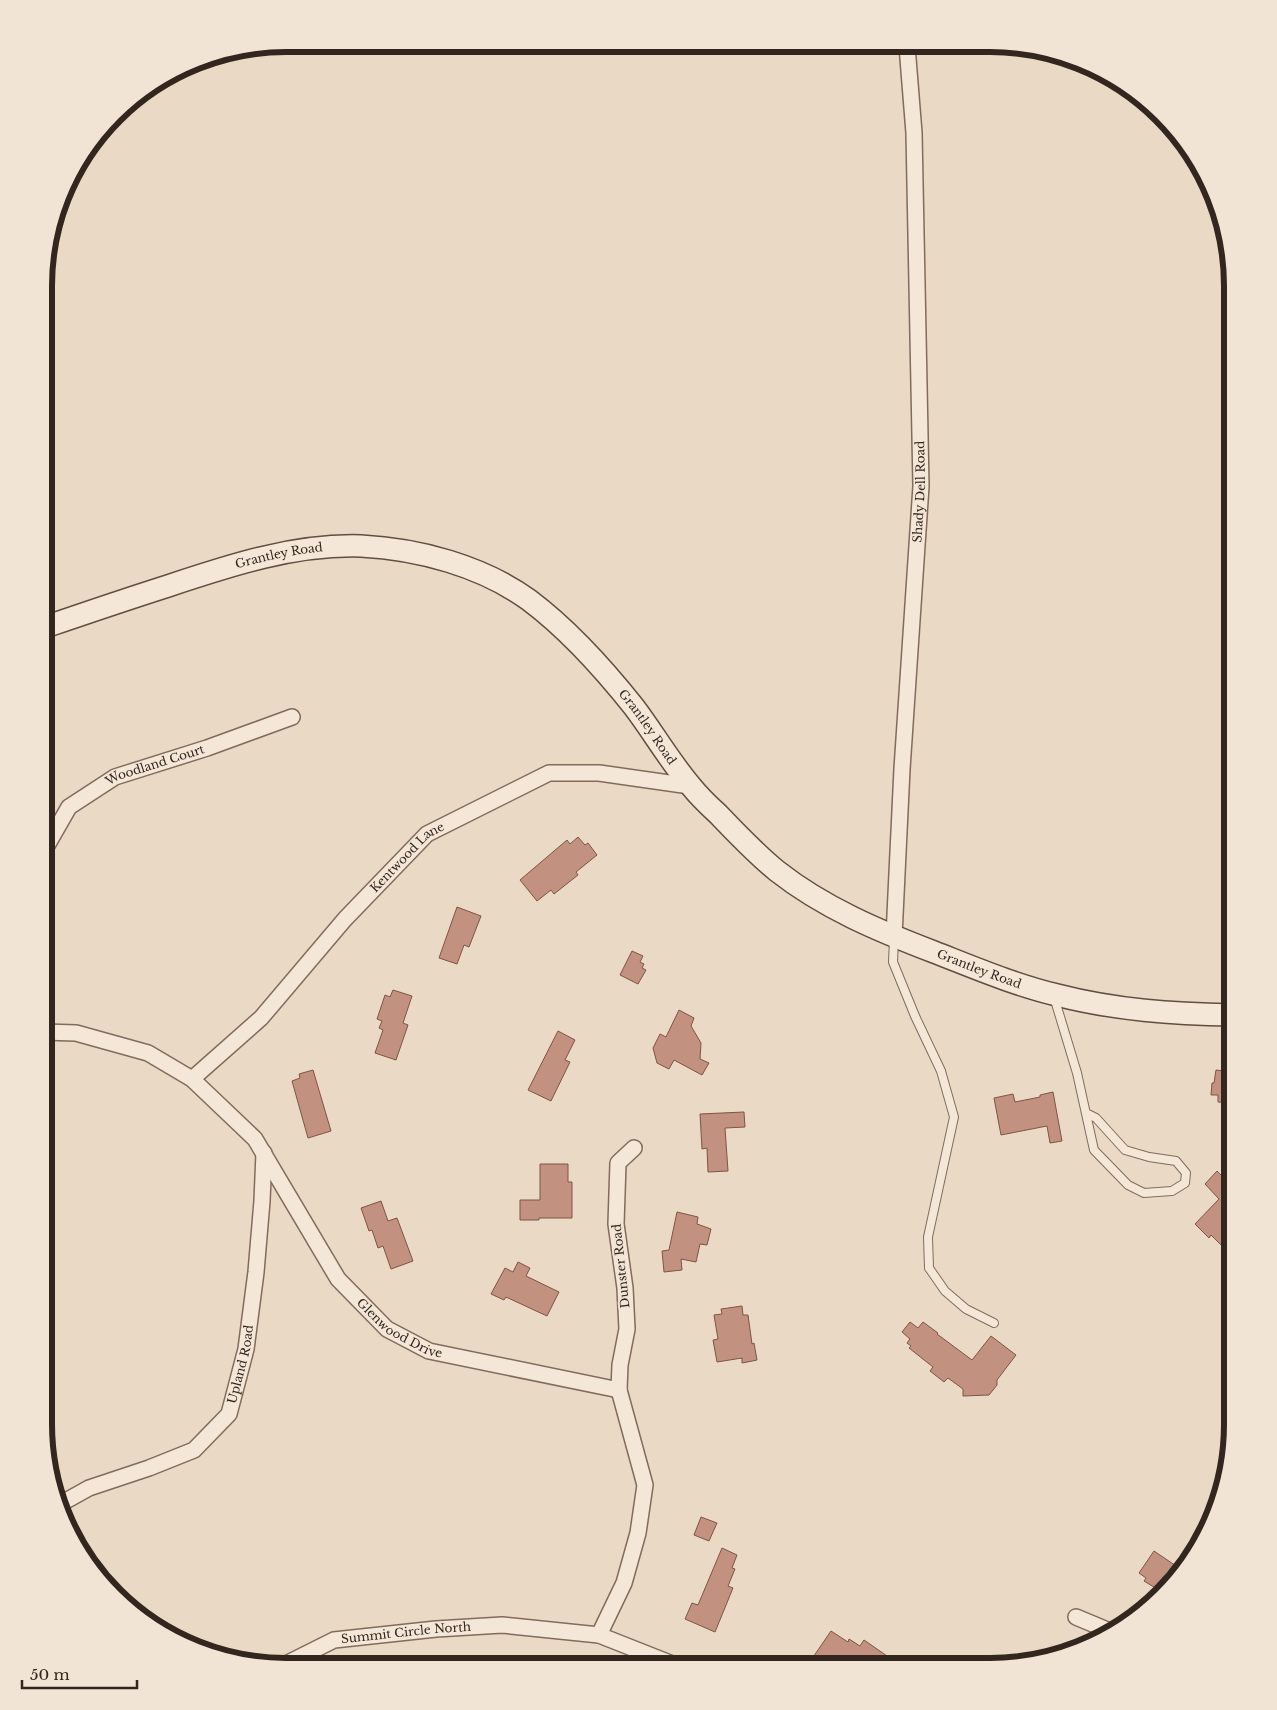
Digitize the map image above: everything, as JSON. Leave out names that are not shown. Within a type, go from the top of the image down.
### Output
[{"type":"street","name":"Shady Dell Road","points":[[894,936],[901,789],[921,486],[914,133],[907,52]]},
{"type":"street","name":"Grantley Road","points":[[52,625],[220,568],[267,555],[306,549],[359,546],[396,550],[435,558],[473,570],[527,599],[558,624],[591,656],[634,707],[690,786],[747,844],[779,872],[822,902],[864,924],[1000,977],[1054,995],[1135,1010],[1224,1015]]},
{"type":"street","name":"Woodland Court","points":[[52,836],[69,807],[115,777],[207,748],[292,717]]},
{"type":"street","name":"Kentwood Lane","points":[[192,1079],[262,1018],[346,919],[427,834],[549,773],[600,773],[690,786]]},
{"type":"street","name":"Glenwood Drive","points":[[52,1032],[76,1033],[148,1053],[192,1079],[255,1138],[338,1278],[387,1329],[429,1351],[619,1390]]},
{"type":"street","name":"Dunster Road","points":[[619,1390],[620,1365],[626,1330],[625,1288],[616,1224],[618,1164],[634,1148]]},
{"type":"street","name":"Upland Road","points":[[66,1501],[89,1488],[149,1468],[194,1450],[229,1414],[246,1349],[256,1272],[264,1153]]},
{"type":"street","points":[[600,1635],[624,1583],[638,1533],[644,1485],[619,1390]]},
{"type":"street","points":[[1076,1617],[1103,1628]]},
{"type":"street","name":"Summit Circle North","points":[[298,1658],[334,1640],[436,1629],[502,1625],[600,1635],[658,1658]]},
{"type":"lane","points":[[894,936],[894,962],[915,1016],[941,1071],[954,1117],[928,1236],[929,1268],[945,1291],[966,1309],[994,1323]]},
{"type":"lane","points":[[1054,995],[1067,1036],[1094,1150],[1128,1186],[1144,1194],[1172,1191],[1185,1183],[1186,1173],[1176,1161],[1149,1157],[1125,1150],[1096,1118],[1086,1113]]},
{"type":"building","points":[[578,837],[585,845],[588,843],[597,855],[576,872],[578,875],[554,894],[551,890],[537,901],[520,880],[567,840],[570,844]]},
{"type":"building","points":[[457,907],[481,916],[469,947],[464,945],[457,964],[439,958]]},
{"type":"building","points":[[632,951],[643,956],[640,962],[644,964],[642,968],[646,970],[638,984],[620,975]]},
{"type":"building","points":[[393,990],[412,996],[403,1023],[408,1025],[396,1060],[375,1053],[383,1030],[379,1028],[382,1021],[377,1019],[385,995],[390,997]]},
{"type":"building","points":[[679,1010],[694,1018],[691,1026],[701,1043],[700,1059],[709,1063],[702,1075],[674,1060],[669,1069],[657,1063],[653,1048],[660,1034],[666,1037]]},
{"type":"building","points":[[558,1031],[575,1040],[565,1060],[570,1062],[551,1101],[528,1090]]},
{"type":"building","points":[[313,1070],[331,1131],[308,1138],[292,1081],[300,1078],[299,1074]]},
{"type":"building","points":[[1216,1070],[1224,1071],[1224,1102],[1218,1102],[1218,1095],[1211,1095],[1212,1083],[1214,1083]]},
{"type":"building","points":[[1053,1092],[1062,1141],[1050,1143],[1047,1126],[1001,1135],[994,1098],[1013,1094],[1015,1102],[1040,1097],[1040,1095]]},
{"type":"building","points":[[744,1112],[745,1127],[725,1128],[728,1171],[708,1172],[707,1148],[702,1149],[700,1114]]},
{"type":"building","points":[[540,1164],[568,1164],[568,1182],[572,1182],[572,1218],[520,1220],[520,1200],[540,1200]]},
{"type":"building","points":[[1217,1171],[1224,1178],[1224,1242],[1221,1245],[1211,1235],[1209,1238],[1195,1224],[1219,1199],[1205,1184]]},
{"type":"building","points":[[381,1201],[388,1221],[397,1218],[413,1261],[391,1269],[383,1246],[378,1248],[372,1230],[369,1231],[361,1208]]},
{"type":"building","points":[[677,1212],[698,1217],[697,1224],[711,1229],[707,1245],[700,1244],[696,1262],[681,1259],[682,1270],[664,1272],[662,1251],[669,1250]]},
{"type":"building","points":[[518,1262],[530,1268],[526,1276],[559,1292],[547,1316],[506,1297],[504,1300],[491,1294],[505,1268],[513,1272]]},
{"type":"building","points":[[742,1306],[743,1315],[748,1315],[752,1344],[754,1343],[757,1360],[742,1363],[742,1358],[717,1362],[713,1340],[718,1339],[714,1315],[722,1314],[721,1309]]},
{"type":"building","points":[[910,1322],[918,1328],[923,1322],[972,1360],[991,1336],[1016,1355],[997,1380],[997,1385],[989,1395],[963,1396],[963,1389],[948,1378],[944,1382],[930,1371],[933,1367],[909,1348],[911,1346],[907,1343],[910,1339],[902,1332]]},
{"type":"building","points":[[701,1517],[717,1523],[709,1541],[694,1535]]},
{"type":"building","points":[[722,1548],[737,1555],[732,1568],[735,1569],[728,1586],[733,1588],[715,1632],[685,1619],[692,1603],[698,1605]]},
{"type":"building","points":[[1154,1551],[1176,1566],[1156,1589],[1144,1581],[1146,1578],[1139,1573]]},
{"type":"building","points":[[831,1631],[848,1642],[849,1639],[860,1646],[864,1640],[890,1658],[812,1658]]}]
